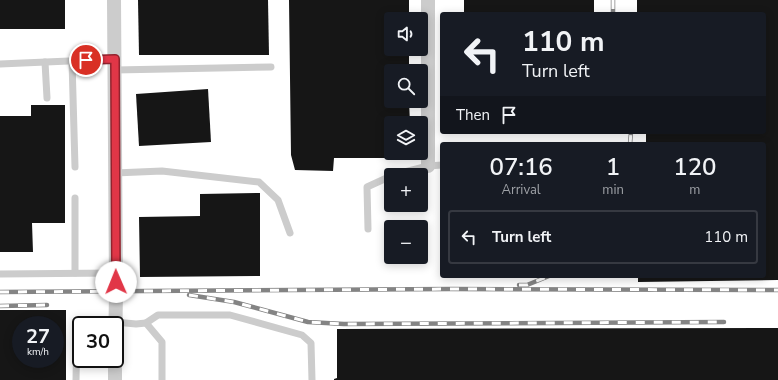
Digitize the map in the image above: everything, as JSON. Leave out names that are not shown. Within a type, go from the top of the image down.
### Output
[{"type":"street","points":[[114,0],[115,316]]},
{"type":"street","points":[[428,0],[428,166]]},
{"type":"street","points":[[115,368],[115,380]]},
{"type":"lane","points":[[72,61],[75,167]]},
{"type":"lane","points":[[0,64],[72,61],[115,65],[270,67]]},
{"type":"lane","points":[[45,62],[47,98]]},
{"type":"lane","points":[[420,168],[440,165]]},
{"type":"lane","points":[[115,173],[162,171],[260,182],[278,200],[290,233]]},
{"type":"lane","points":[[368,229],[367,187],[384,179]]},
{"type":"lane","points":[[75,198],[75,273]]},
{"type":"lane","points":[[0,274],[116,273]]},
{"type":"lane","points":[[124,323],[146,323],[158,315],[230,315],[302,335],[311,343],[312,380]]},
{"type":"lane","points":[[146,323],[162,342],[162,380]]},
{"type":"lane","points":[[76,368],[76,380]]},
{"type":"building","points":[[0,0],[65,0],[65,29],[0,29]]},
{"type":"building","points":[[138,0],[268,0],[269,55],[139,55]]},
{"type":"building","points":[[289,0],[409,0],[409,12],[384,12],[384,56],[409,56],[409,64],[384,64],[384,108],[409,108],[410,116],[384,116],[384,158],[334,158],[333,171],[295,170],[291,155]]},
{"type":"building","points":[[464,0],[594,0],[594,12],[464,12]]},
{"type":"building","points":[[637,0],[778,0],[778,280],[638,282],[638,278],[766,278],[766,142],[646,142],[646,134],[766,134],[766,12],[637,12]]},
{"type":"building","points":[[208,89],[211,142],[139,146],[136,94]]},
{"type":"building","points":[[31,105],[65,105],[65,223],[32,223],[33,252],[0,252],[0,116],[31,116]]},
{"type":"building","points":[[260,193],[260,276],[140,277],[139,217],[200,216],[200,194]]},
{"type":"building","points":[[0,310],[66,310],[66,380],[0,380]]},
{"type":"building","points":[[778,328],[778,380],[334,380],[337,378],[337,329]]},
{"type":"railway","points":[[613,0],[613,12]]},
{"type":"railway","points":[[630,142],[631,134]]},
{"type":"railway","points":[[519,285],[527,285],[544,278]]},
{"type":"railway","points":[[0,292],[451,289],[778,290]]},
{"type":"railway","points":[[189,295],[234,302],[308,322],[344,324],[724,322]]},
{"type":"railway","points":[[0,306],[47,305]]},
{"type":"route","points":[[86,60],[115,59],[116,282]]}]
